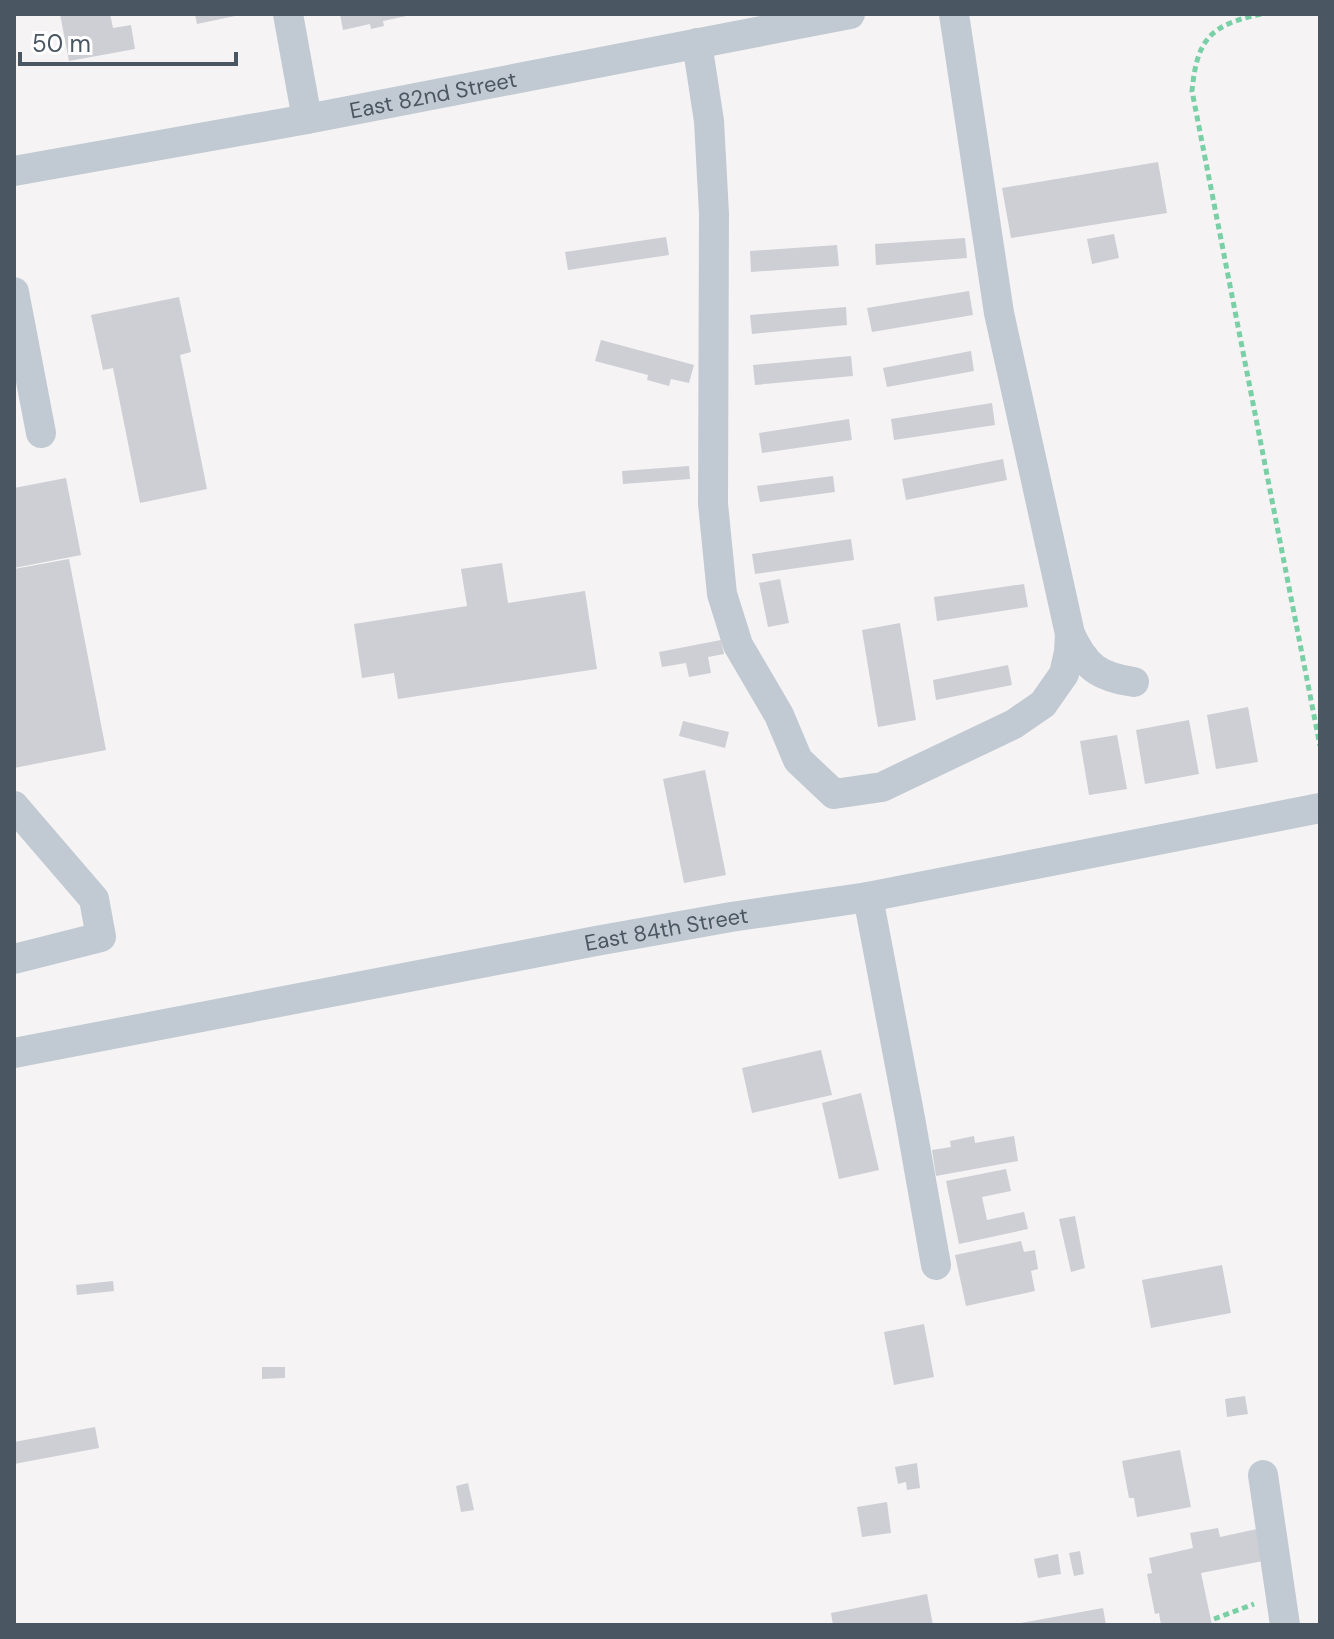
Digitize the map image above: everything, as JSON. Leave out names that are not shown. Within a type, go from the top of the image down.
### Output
[{"type":"street","points":[[288,14],[307,119]]},
{"type":"street","name":"East 82nd Street","points":[[14,171],[307,119],[697,43],[761,22],[850,14]]},
{"type":"street","points":[[954,14],[999,313],[1070,634],[1081,656],[1094,668],[1113,679],[1134,682]]},
{"type":"street","points":[[697,43],[709,121],[714,214],[713,504],[722,594],[738,645],[779,715],[798,760],[834,794],[882,787],[1014,724],[1043,704],[1064,674],[1070,634]]},
{"type":"street","points":[[14,292],[41,433]]},
{"type":"street","points":[[14,806],[94,899],[101,937],[14,959]]},
{"type":"street","name":"East 84th Street","points":[[14,1053],[596,941],[868,897],[1320,808]]},
{"type":"street","points":[[868,897],[936,1265]]},
{"type":"street","points":[[1263,1475],[1283,1611]]},
{"type":"path","points":[[1261,14],[1221,26],[1209,37],[1198,52],[1192,91],[1320,746]]},
{"type":"path","points":[[1214,1619],[1245,1607],[1283,1611]]},
{"type":"building","points":[[60,14],[110,14],[113,28],[131,25],[135,49],[69,61]]},
{"type":"building","points":[[195,14],[240,14],[240,15],[197,24]]},
{"type":"building","points":[[340,14],[411,15],[383,21],[384,26],[371,29],[370,24],[343,30]]},
{"type":"building","points":[[1158,162],[1167,213],[1011,238],[1002,188]]},
{"type":"building","points":[[1114,234],[1119,258],[1092,264],[1087,239]]},
{"type":"building","points":[[666,237],[669,255],[568,270],[565,252]]},
{"type":"building","points":[[965,238],[967,258],[876,265],[875,244]]},
{"type":"building","points":[[837,245],[839,266],[751,272],[750,251]]},
{"type":"building","points":[[969,291],[973,315],[872,332],[867,308]]},
{"type":"building","points":[[179,297],[191,352],[180,355],[207,489],[140,503],[113,368],[103,370],[91,315]]},
{"type":"building","points":[[846,307],[847,325],[752,334],[750,315]]},
{"type":"building","points":[[601,340],[694,365],[689,383],[671,379],[669,386],[647,380],[648,375],[595,361]]},
{"type":"building","points":[[971,351],[974,371],[887,387],[883,368]]},
{"type":"building","points":[[851,356],[853,376],[755,385],[753,365]]},
{"type":"building","points":[[992,403],[995,425],[894,440],[891,419]]},
{"type":"building","points":[[849,419],[852,440],[762,453],[759,433]]},
{"type":"building","points":[[1003,459],[1007,480],[906,500],[902,479]]},
{"type":"building","points":[[689,466],[690,479],[623,484],[622,471]]},
{"type":"building","points":[[833,476],[835,492],[760,502],[757,486]]},
{"type":"building","points":[[66,478],[81,555],[14,568],[14,488]]},
{"type":"building","points":[[851,539],[854,560],[755,574],[752,554]]},
{"type":"building","points":[[69,559],[106,750],[14,768],[14,569]]},
{"type":"building","points":[[502,563],[508,603],[585,591],[597,669],[398,699],[394,673],[362,678],[354,624],[467,606],[461,569]]},
{"type":"building","points":[[780,579],[789,623],[768,627],[759,583]]},
{"type":"building","points":[[1024,584],[1028,607],[937,621],[934,597]]},
{"type":"building","points":[[900,623],[916,720],[878,727],[862,630]]},
{"type":"building","points":[[721,640],[724,654],[708,657],[711,673],[689,677],[686,663],[662,667],[659,652]]},
{"type":"building","points":[[1008,665],[1012,685],[936,700],[933,680]]},
{"type":"building","points":[[1248,707],[1258,762],[1216,769],[1207,715]]},
{"type":"building","points":[[1189,720],[1199,774],[1145,784],[1136,730]]},
{"type":"building","points":[[683,721],[729,732],[725,748],[679,736]]},
{"type":"building","points":[[1117,735],[1127,789],[1089,795],[1080,741]]},
{"type":"building","points":[[705,770],[726,875],[684,883],[663,779]]},
{"type":"building","points":[[821,1050],[832,1095],[752,1113],[742,1068]]},
{"type":"building","points":[[861,1093],[879,1170],[839,1179],[822,1103]]},
{"type":"building","points":[[974,1136],[975,1143],[1014,1136],[1018,1161],[936,1176],[932,1150],[951,1147],[950,1141]]},
{"type":"building","points":[[1006,1169],[1011,1191],[982,1197],[987,1220],[1024,1212],[1028,1229],[959,1244],[946,1181]]},
{"type":"building","points":[[1075,1216],[1085,1268],[1071,1272],[1059,1219]]},
{"type":"building","points":[[1021,1241],[1024,1252],[1035,1250],[1038,1269],[1031,1271],[1035,1291],[966,1306],[955,1255]]},
{"type":"building","points":[[1222,1265],[1231,1313],[1151,1328],[1142,1280]]},
{"type":"building","points":[[113,1281],[114,1291],[77,1295],[76,1285]]},
{"type":"building","points":[[924,1324],[934,1377],[894,1385],[884,1332]]},
{"type":"building","points":[[262,1367],[285,1367],[285,1378],[262,1379]]},
{"type":"building","points":[[1245,1396],[1248,1414],[1227,1417],[1225,1399]]},
{"type":"building","points":[[95,1427],[99,1448],[14,1464],[14,1442]]},
{"type":"building","points":[[1180,1450],[1191,1507],[1137,1517],[1134,1498],[1129,1498],[1122,1461]]},
{"type":"building","points":[[917,1463],[920,1488],[907,1490],[906,1482],[898,1484],[895,1467]]},
{"type":"building","points":[[468,1483],[474,1510],[461,1512],[456,1486]]},
{"type":"building","points":[[887,1502],[891,1533],[862,1537],[857,1507]]},
{"type":"building","points":[[1218,1528],[1220,1537],[1257,1529],[1263,1561],[1201,1573],[1212,1625],[1161,1625],[1159,1613],[1155,1614],[1147,1574],[1152,1573],[1149,1558],[1193,1548],[1190,1533]]},
{"type":"building","points":[[1080,1551],[1084,1574],[1074,1576],[1069,1553]]},
{"type":"building","points":[[1058,1554],[1061,1574],[1038,1578],[1034,1559]]},
{"type":"building","points":[[927,1594],[933,1625],[833,1625],[831,1613]]},
{"type":"building","points":[[1103,1608],[1106,1625],[1021,1625],[1021,1623]]}]
